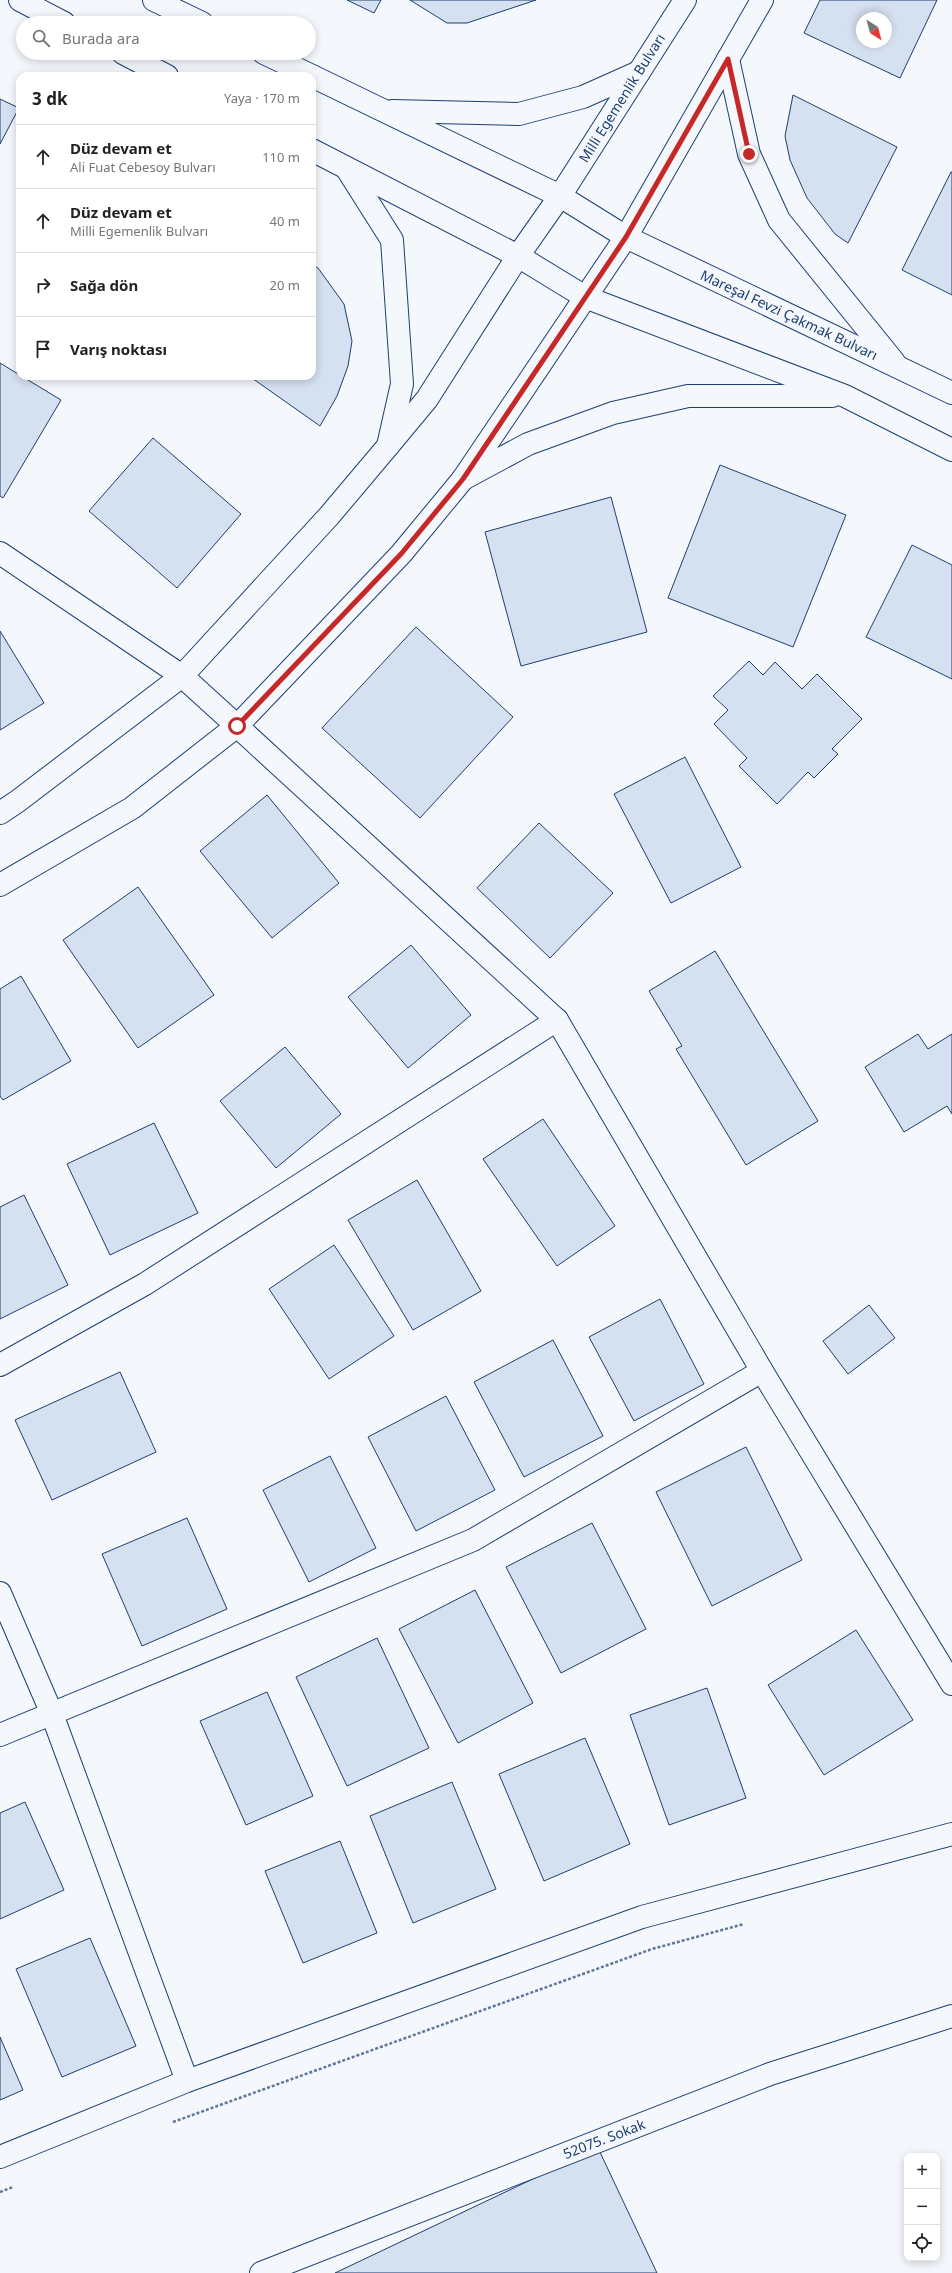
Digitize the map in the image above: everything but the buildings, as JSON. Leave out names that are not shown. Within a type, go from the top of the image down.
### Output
[{"type":"main road","points":[[20,0],[51,16]]},
{"type":"main road","points":[[154,0],[178,5],[193,16]]},
{"type":"main road","name":"Milli Egemenlik Bulvarı","points":[[0,813],[18,801],[182,676],[329,516],[388,446],[427,399],[518,256],[560,196],[685,0]]},
{"type":"main road","points":[[0,885],[132,808],[237,726],[401,554],[463,479],[626,237],[762,0]]},
{"type":"main road","points":[[728,59],[749,154],[779,220],[897,366]]},
{"type":"main road","points":[[136,60],[159,72]]},
{"type":"main road","name":"Mareşal Fevzi Çakmak Bulvarı","points":[[279,60],[304,72]]},
{"type":"main road","points":[[383,110],[519,114],[583,97],[639,72]]},
{"type":"main road","name":"Mareşal Fevzi Çakmak Bulvarı","points":[[316,78],[560,196],[626,237],[952,393]]},
{"type":"main road","points":[[316,152],[518,256],[585,297],[845,396],[952,450]]},
{"type":"main road","points":[[346,168],[392,240],[402,384],[388,446]]},
{"type":"main road","points":[[463,479],[528,444],[613,414],[688,396],[845,396]]},
{"type":"main road","points":[[0,553],[182,676],[557,1020],[762,1371],[952,1684]]},
{"type":"main road","points":[[0,1366],[145,1284],[557,1020]]},
{"type":"main road","points":[[0,1735],[473,1540],[762,1371]]},
{"type":"main road","points":[[0,1593],[52,1714],[187,2081]]},
{"type":"main road","points":[[0,2157],[187,2081],[642,1917],[952,1834]]},
{"type":"main road","name":"52075. Sokak","points":[[261,2273],[770,2074],[952,2016]]},
{"type":"path","points":[[170,2124],[652,1949],[752,1922]]},
{"type":"path","points":[[0,2192],[15,2186]]},
{"type":"route","points":[[237,726],[401,554],[463,479],[626,237],[728,59],[749,154]]}]
